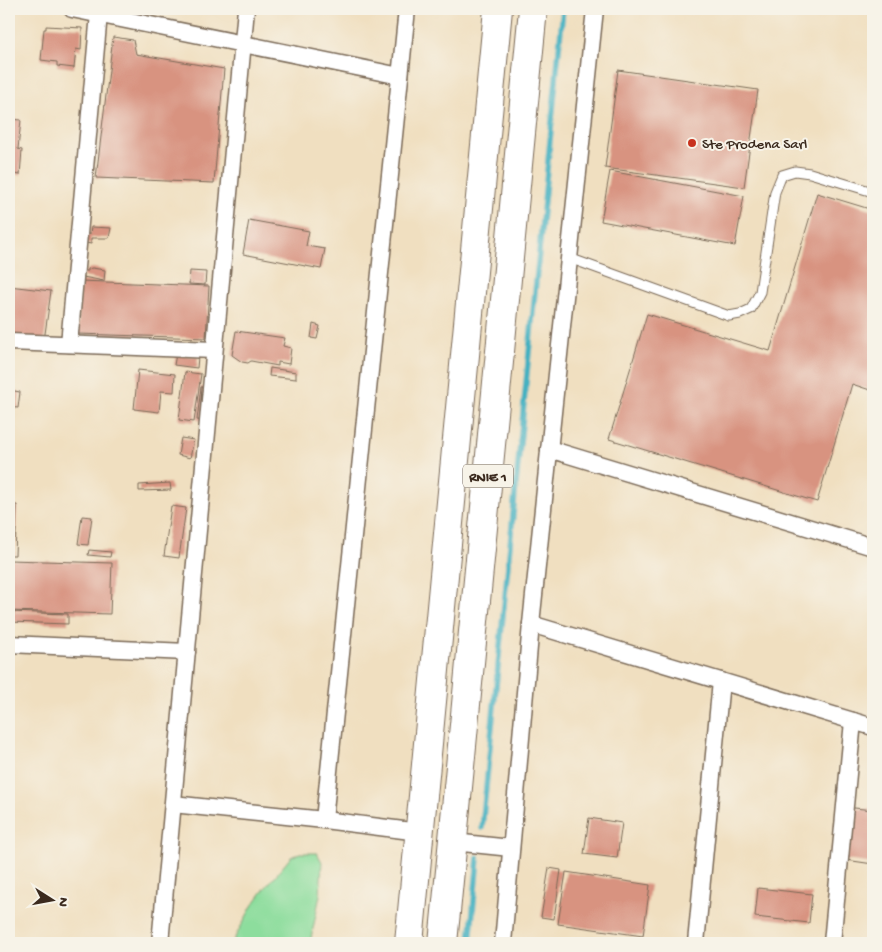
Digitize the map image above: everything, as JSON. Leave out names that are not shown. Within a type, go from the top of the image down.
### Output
[{"type":"highway","name":"RNIE 1","points":[[409,943],[498,9]]},
{"type":"highway","name":"RNIE 1","points":[[443,943],[533,9]]},
{"type":"street","points":[[72,9],[400,76]]},
{"type":"street","points":[[160,943],[246,9]]},
{"type":"street","points":[[324,820],[407,9]]},
{"type":"street","points":[[503,943],[531,624],[595,9]]},
{"type":"street","points":[[69,344],[100,14]]},
{"type":"street","points":[[9,342],[214,350]]},
{"type":"street","points":[[549,449],[873,547]]},
{"type":"street","points":[[531,624],[873,727]]},
{"type":"street","points":[[9,644],[187,652]]},
{"type":"street","points":[[696,943],[721,681]]},
{"type":"street","points":[[832,943],[853,721]]},
{"type":"street","points":[[173,804],[419,832]]},
{"type":"street","points":[[452,842],[511,848]]},
{"type":"lane","points":[[569,258],[729,316],[740,314],[752,309],[760,292],[775,192],[782,176],[795,171],[810,173],[873,192]]},
{"type":"green space","points":[[300,853],[317,853],[322,862],[320,895],[310,943],[232,943],[252,906],[266,887],[291,857]]},
{"type":"building","points":[[46,26],[82,28],[81,50],[76,49],[74,68],[57,66],[57,62],[41,60],[44,29],[46,29]]},
{"type":"building","points":[[113,37],[133,40],[136,54],[224,69],[214,183],[96,178]]},
{"type":"building","points":[[618,70],[758,90],[744,187],[605,168]]},
{"type":"building","points":[[9,119],[21,120],[18,149],[22,150],[20,175],[9,173]]},
{"type":"building","points":[[610,171],[744,196],[735,246],[601,221]]},
{"type":"building","points":[[817,193],[873,210],[873,391],[852,384],[817,502],[609,439],[647,314],[770,351]]},
{"type":"building","points":[[249,220],[309,231],[306,246],[325,249],[321,269],[243,254]]},
{"type":"building","points":[[91,227],[111,228],[109,238],[91,238],[91,244],[81,242],[83,235],[90,234]]},
{"type":"building","points":[[92,268],[105,270],[104,281],[83,277],[84,271]]},
{"type":"building","points":[[190,271],[206,272],[205,285],[189,284]]},
{"type":"building","points":[[80,281],[209,286],[206,338],[78,334]]},
{"type":"building","points":[[9,286],[51,291],[44,341],[9,337]]},
{"type":"building","points":[[313,324],[320,326],[317,339],[311,338]]},
{"type":"building","points":[[236,331],[285,338],[283,346],[291,348],[289,364],[278,362],[278,366],[251,361],[248,363],[242,362],[232,355]]},
{"type":"building","points":[[176,354],[198,357],[197,368],[174,365]]},
{"type":"building","points":[[270,368],[296,372],[296,379],[269,376]]},
{"type":"building","points":[[138,370],[175,374],[174,392],[161,391],[159,412],[134,409]]},
{"type":"building","points":[[185,372],[201,374],[194,422],[179,420]]},
{"type":"building","points":[[201,387],[209,388],[205,421],[197,420]]},
{"type":"building","points":[[9,390],[20,392],[18,408],[9,407]]},
{"type":"building","points":[[181,438],[194,440],[190,458],[178,455]]},
{"type":"building","points":[[170,483],[171,490],[139,491],[139,485]]},
{"type":"building","points":[[9,505],[17,505],[15,555],[9,555]]},
{"type":"building","points":[[171,506],[186,508],[179,558],[164,556]]},
{"type":"building","points":[[82,516],[92,517],[88,545],[78,544]]},
{"type":"building","points":[[89,550],[111,552],[110,557],[88,555]]},
{"type":"building","points":[[9,560],[112,563],[110,614],[9,611]]},
{"type":"building","points":[[9,612],[68,614],[68,624],[9,622]]},
{"type":"building","points":[[845,807],[873,810],[873,864],[839,859]]},
{"type":"building","points":[[589,818],[622,823],[617,858],[584,854]]},
{"type":"building","points":[[549,868],[561,870],[554,919],[541,917]]},
{"type":"building","points":[[566,872],[650,885],[643,936],[558,924]]},
{"type":"building","points":[[758,888],[812,894],[809,923],[755,917]]},
{"type":"waterway","points":[[482,828],[563,9]]},
{"type":"waterway","points":[[470,943],[478,858]]},
{"type":"place","name":"Ste Prodena Sarl","points":[[692,143]]}]
